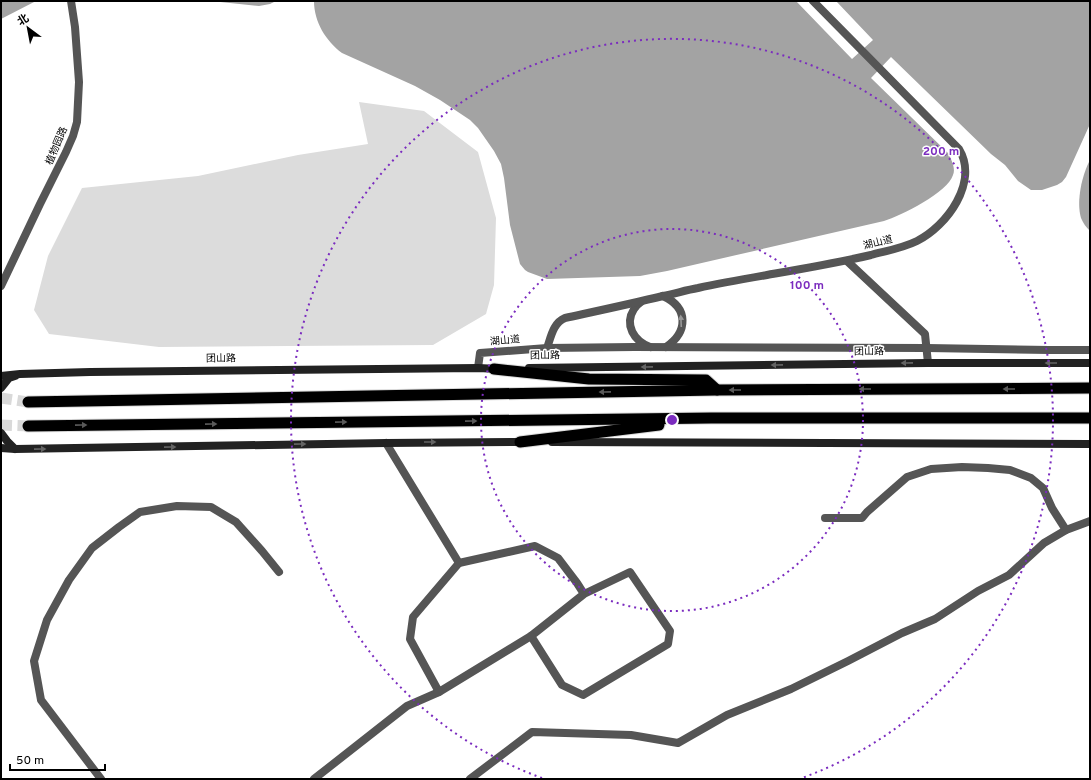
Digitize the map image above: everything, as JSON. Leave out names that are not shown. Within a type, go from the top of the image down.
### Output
[{"type":"highway","points":[[494,369],[589,379],[706,380],[718,390]]},
{"type":"highway","points":[[28,402],[718,390],[1090,388]]},
{"type":"highway","points":[[520,442],[712,418]]},
{"type":"highway","points":[[28,426],[712,418],[1090,418]]},
{"type":"main road","name":"团山路","points":[[1,376],[20,374],[106,372],[494,369],[928,363],[1090,363]]},
{"type":"main road","points":[[1,388],[10,378],[20,374]]},
{"type":"main road","points":[[1,432],[15,449]]},
{"type":"main road","points":[[1,448],[520,442],[1090,444]]},
{"type":"street","name":"植物园路","points":[[1,286],[66,152],[77,122],[79,82],[75,27],[71,1]]},
{"type":"street","name":"湖山道","points":[[547,348],[557,322],[562,319],[697,288],[847,261],[908,245],[927,236],[943,222],[950,213],[959,197],[964,182],[965,164],[962,155],[958,149],[813,1]]},
{"type":"street","points":[[847,261],[925,334],[928,363]]},
{"type":"street","points":[[663,296],[676,305],[682,320],[682,329],[678,336],[666,347]]},
{"type":"street","points":[[641,301],[634,308],[630,324],[636,339],[642,344],[650,347]]},
{"type":"street","name":"湖山道","points":[[478,368],[480,354],[547,348],[666,347],[1090,350]]},
{"type":"street","points":[[386,443],[459,563]]},
{"type":"street","points":[[825,518],[862,518],[907,476],[931,469],[962,467],[988,468],[1010,470],[1031,478],[1043,488],[1052,508],[1066,530]]},
{"type":"street","points":[[101,779],[41,700],[34,661],[47,620],[69,580],[92,548],[140,512],[177,506],[211,507],[236,522],[279,572]]},
{"type":"street","points":[[470,779],[532,732],[632,735],[678,743],[727,715],[791,688],[902,633],[936,620],[978,591],[1009,575],[1044,543],[1066,530],[1090,521]]},
{"type":"street","points":[[439,692],[410,639],[413,616],[459,563],[535,546],[558,558],[578,583],[584,594]]},
{"type":"street","points":[[314,779],[407,706],[439,692],[531,636],[584,594],[630,572],[670,631],[668,644],[583,695],[562,685],[531,636]]},
{"type":"shaded area","points":[[1,1],[36,1],[1,19]]},
{"type":"shaded area","points":[[211,1],[276,1],[259,6]]},
{"type":"shaded area","points":[[314,1],[796,1],[852,59],[873,40],[836,1],[1090,1],[1090,124],[1066,177],[1062,182],[1042,190],[1031,190],[1018,181],[1005,165],[991,154],[891,57],[871,78],[949,154],[954,167],[953,175],[949,182],[933,196],[912,209],[884,221],[667,271],[640,276],[547,279],[528,272],[520,264],[510,225],[501,164],[478,128],[470,120],[440,100],[415,86],[342,53],[331,43],[322,30],[316,16]]},
{"type":"shaded area","points":[[359,102],[424,111],[478,152],[496,218],[494,285],[486,314],[433,345],[159,347],[49,334],[34,310],[48,256],[82,188],[198,176],[298,155],[368,144]]},
{"type":"shaded area","points":[[1090,160],[1090,231],[1081,218],[1079,204],[1082,180]]},
{"type":"tunnel","points":[[1,398],[28,402]]},
{"type":"tunnel","points":[[1,425],[28,426]]}]
